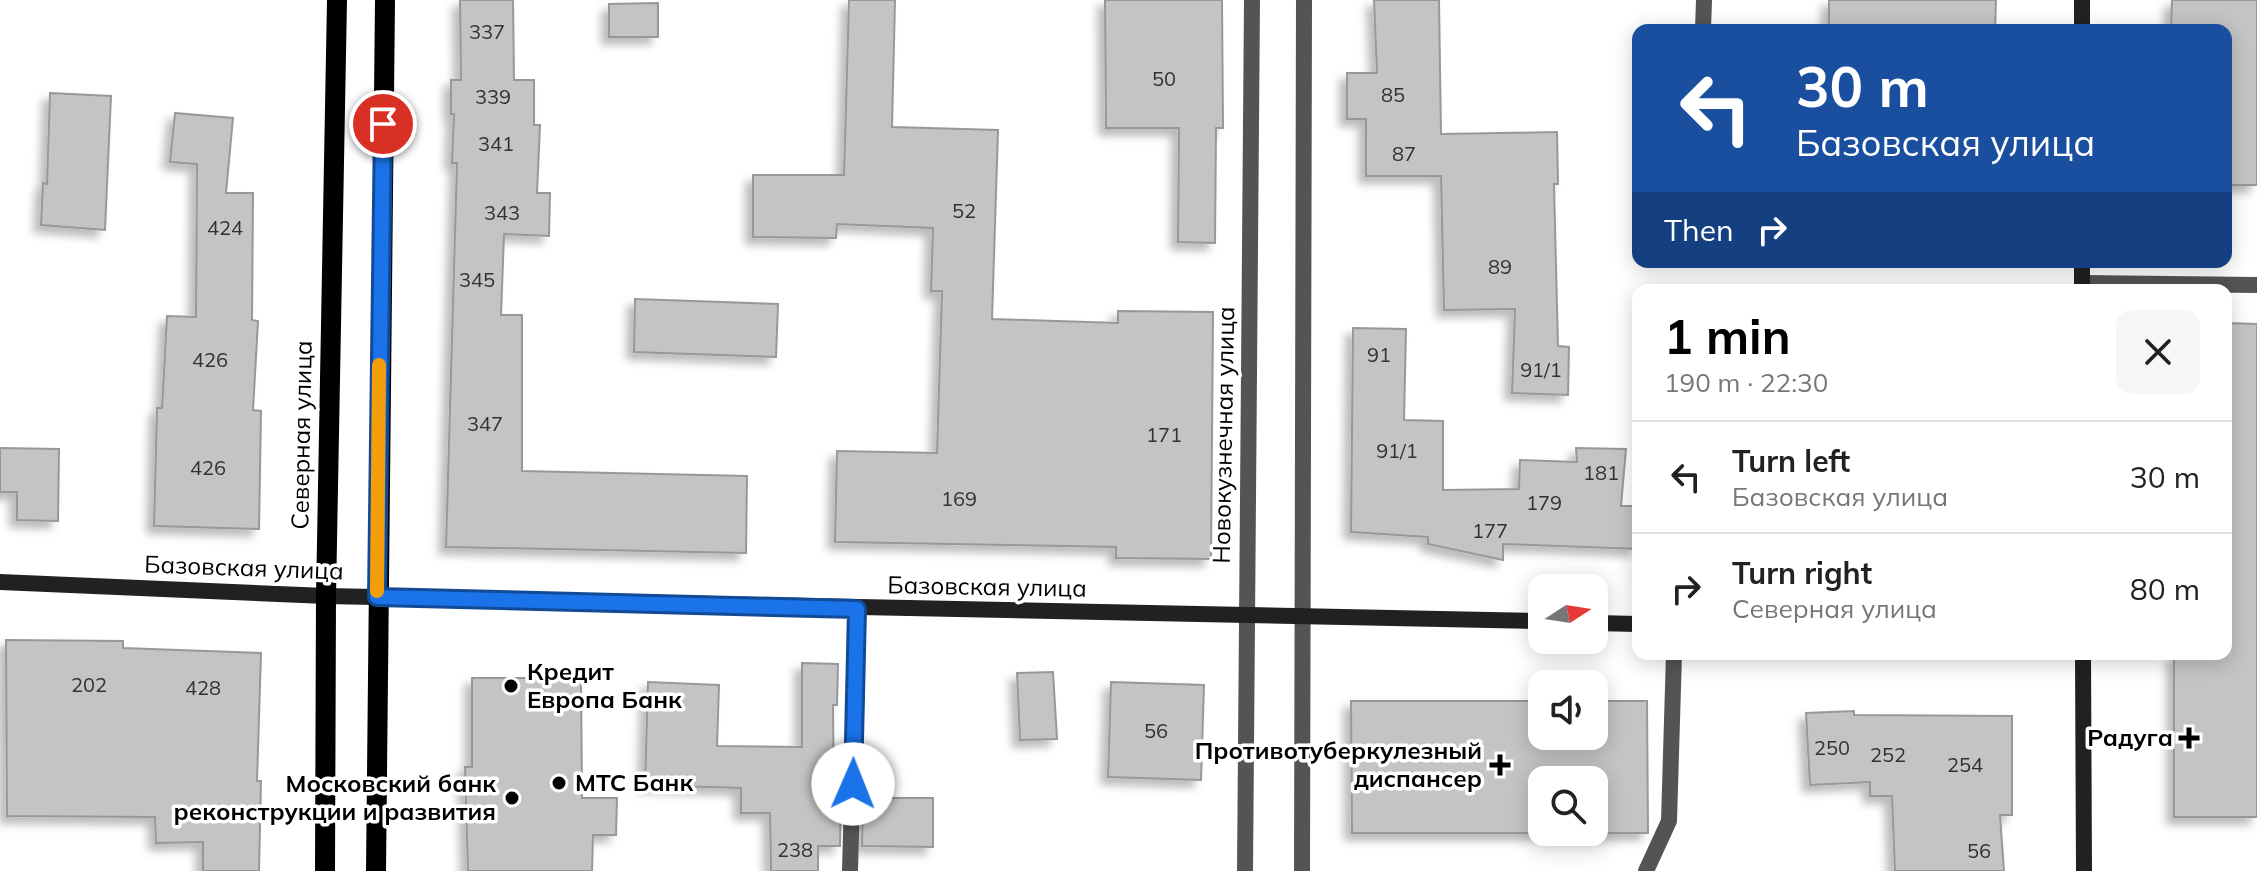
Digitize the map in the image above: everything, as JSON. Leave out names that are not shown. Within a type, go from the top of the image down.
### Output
[{"type":"main road","name":"Северная улица","points":[[325,871],[326,596],[337,0]]},
{"type":"main road","points":[[376,871],[385,0]]},
{"type":"street","name":"Новокузнечная улица","points":[[1245,871],[1252,0]]},
{"type":"street","points":[[1302,871],[1304,0]]},
{"type":"street","points":[[1703,24],[1704,0]]},
{"type":"street","points":[[2082,0],[2082,24]]},
{"type":"street","points":[[2232,285],[2257,285]]},
{"type":"street","name":"Базовская улица","points":[[0,582],[326,596],[1528,621]]},
{"type":"street","points":[[850,871],[857,609]]},
{"type":"street","points":[[1608,623],[1632,624]]},
{"type":"street","points":[[1646,871],[1669,821],[1674,660]]},
{"type":"street","points":[[2083,660],[2084,871]]},
{"type":"building","points":[[460,0],[513,0],[514,80],[534,80],[534,125],[540,125],[537,193],[550,193],[549,236],[504,234],[501,315],[522,315],[522,471],[747,476],[746,553],[446,547],[457,163],[452,163],[454,114],[451,114],[451,80],[461,80]]},
{"type":"building","points":[[849,0],[895,0],[892,127],[998,130],[992,319],[1118,323],[1118,311],[1213,312],[1211,559],[1116,558],[1116,547],[835,542],[837,451],[937,453],[942,291],[931,291],[933,228],[837,224],[836,238],[753,237],[753,175],[844,175]]},
{"type":"building","points":[[1105,0],[1222,0],[1223,128],[1216,128],[1215,243],[1178,242],[1179,128],[1106,128]]},
{"type":"building","points":[[1374,0],[1439,0],[1441,134],[1557,132],[1558,184],[1554,184],[1558,346],[1569,347],[1568,395],[1512,393],[1515,309],[1444,310],[1441,176],[1366,176],[1366,119],[1347,119],[1347,73],[1377,73]]},
{"type":"building","points":[[1829,0],[1996,0],[1995,24],[1829,24]]},
{"type":"building","points":[[2172,0],[2257,0],[2257,185],[2232,185],[2232,24],[2171,24]]},
{"type":"building","points":[[658,3],[658,37],[609,37],[609,4]]},
{"type":"building","points":[[50,93],[111,96],[105,230],[41,225],[43,183],[47,184]]},
{"type":"building","points":[[175,113],[233,118],[226,193],[253,193],[252,320],[258,321],[253,410],[261,411],[259,529],[154,526],[157,408],[162,408],[167,316],[196,317],[197,164],[170,162]]},
{"type":"building","points":[[635,299],[778,304],[776,357],[634,352]]},
{"type":"building","points":[[2232,323],[2257,324],[2257,817],[2174,817],[2174,660],[2232,660]]},
{"type":"building","points":[[1353,328],[1406,329],[1404,420],[1443,421],[1443,490],[1519,489],[1520,460],[1577,462],[1576,448],[1626,449],[1621,506],[1632,506],[1632,549],[1503,544],[1503,560],[1428,544],[1428,537],[1351,532]]},
{"type":"building","points":[[0,448],[59,449],[58,521],[17,520],[17,492],[0,492]]},
{"type":"building","points":[[6,640],[123,641],[123,648],[261,653],[257,781],[261,781],[259,871],[203,871],[203,842],[156,843],[155,817],[7,816]]},
{"type":"building","points":[[802,663],[838,664],[837,705],[833,705],[834,798],[841,798],[840,846],[818,846],[818,871],[771,871],[770,813],[741,813],[741,788],[645,785],[648,682],[719,685],[717,746],[802,747]]},
{"type":"building","points":[[1053,672],[1057,739],[1020,740],[1017,673]]},
{"type":"building","points":[[472,678],[581,678],[582,798],[617,798],[616,835],[593,835],[592,871],[468,871],[465,767],[472,767]]},
{"type":"building","points":[[1111,682],[1204,685],[1201,780],[1108,777]]},
{"type":"building","name":"Противотуберкулезный диспансер","points":[[1351,701],[1528,701],[1528,750],[1608,750],[1608,701],[1647,701],[1648,833],[1608,833],[1608,766],[1528,766],[1528,833],[1352,833]]},
{"type":"building","points":[[1854,711],[1854,715],[2012,716],[2012,815],[2000,815],[2004,871],[1895,871],[1892,796],[1870,796],[1870,782],[1810,785],[1806,713]]},
{"type":"building","points":[[863,798],[933,798],[933,847],[862,846]]},
{"type":"slow traffic","points":[[377,591],[379,365]]},
{"type":"place","name":"Кредит Европа Банк","points":[[511,686]]},
{"type":"place","name":"Радуга","points":[[2189,738]]},
{"type":"place","name":"Противотуберкулезный диспансер","points":[[1500,765]]},
{"type":"place","name":"МТС Банк","points":[[559,783]]},
{"type":"place","name":"Московский банк реконструкции и развития","points":[[512,798]]},
{"type":"route","points":[[383,124],[377,597],[857,609],[853,784]]}]
